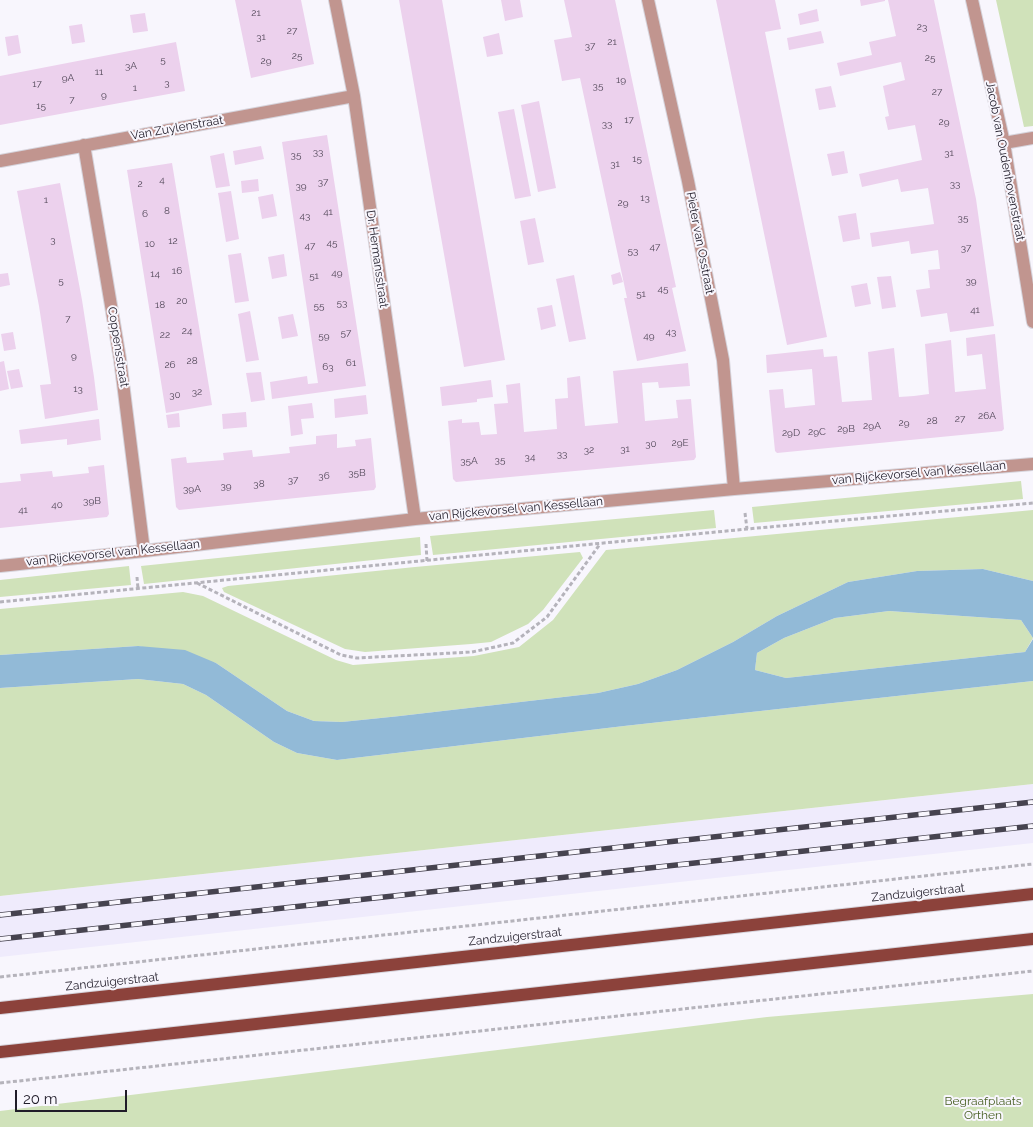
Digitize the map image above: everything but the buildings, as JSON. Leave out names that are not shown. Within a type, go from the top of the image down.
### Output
[{"type":"main road","name":"Zandzuigerstraat","points":[[0,1008],[1033,894]]},
{"type":"main road","points":[[0,1052],[1033,939]]},
{"type":"street","name":"Dr. Hermansstraat","points":[[335,0],[354,96],[415,519]]},
{"type":"street","name":"Pieter van Osstraat","points":[[648,0],[688,181],[723,360],[734,489]]},
{"type":"street","name":"Jacob van Oudenhovenstraat","points":[[972,0],[1004,143],[1033,322]]},
{"type":"street","name":"Van Zuylenstraat","points":[[0,161],[354,96]]},
{"type":"street","points":[[1004,143],[1033,138]]},
{"type":"street","name":"Coppensstraat","points":[[84,145],[120,359],[144,551]]},
{"type":"street","name":"van Rijckevorsel van Kessellaan","points":[[0,566],[415,519],[734,489],[1033,464]]},
{"type":"path","points":[[0,602],[1033,504]]},
{"type":"path","points":[[196,583],[341,655],[357,658],[472,652],[513,643],[547,617],[600,544]]},
{"type":"path","name":"Zandzuigerstraat","points":[[0,977],[1033,864]]},
{"type":"path","points":[[0,1083],[1033,971]]},
{"type":"shaded area","points":[[1033,784],[1033,843],[0,957],[0,896]]},
{"type":"green space","points":[[996,0],[1033,0],[1033,126],[1024,127]]},
{"type":"green space","points":[[1021,481],[1023,499],[754,523],[752,507]]},
{"type":"green space","points":[[714,510],[716,528],[433,555],[430,536]]},
{"type":"green space","points":[[1033,510],[1033,581],[983,569],[917,571],[848,582],[777,616],[733,642],[677,670],[638,684],[598,693],[342,722],[314,721],[287,711],[216,663],[138,646],[0,655],[0,609],[183,592],[203,596],[336,660],[353,665],[474,656],[519,647],[553,620],[606,550]]},
{"type":"green space","points":[[420,537],[421,555],[144,584],[141,566]]},
{"type":"green space","points":[[580,552],[583,558],[543,610],[528,624],[491,642],[365,652],[345,649],[224,592],[222,588],[415,567]]},
{"type":"green space","points":[[129,566],[131,585],[0,597],[0,580]]},
{"type":"green space","points":[[889,611],[1021,620],[1033,638],[1025,652],[786,678],[755,670],[757,653],[784,638],[835,618]]},
{"type":"green space","points":[[138,679],[183,684],[206,695],[274,742],[297,753],[337,760],[1033,681],[1033,784],[0,896],[0,688]]},
{"type":"green space","name":"Begraafplaats Orthen","points":[[1033,994],[1033,1127],[0,1127],[0,1111],[767,1017]]},
{"type":"water","points":[[983,569],[1033,581],[1033,638],[1021,620],[889,611],[835,618],[784,638],[757,653],[755,670],[786,678],[1025,652],[1033,639],[1033,681],[337,760],[297,753],[274,742],[206,695],[183,684],[138,679],[0,688],[0,655],[138,646],[185,650],[216,663],[287,711],[314,721],[342,722],[598,693],[638,684],[677,670],[733,642],[777,616],[848,582],[917,571]]},
{"type":"railway","points":[[0,915],[1033,802]]},
{"type":"railway","points":[[0,939],[1033,826]]}]
